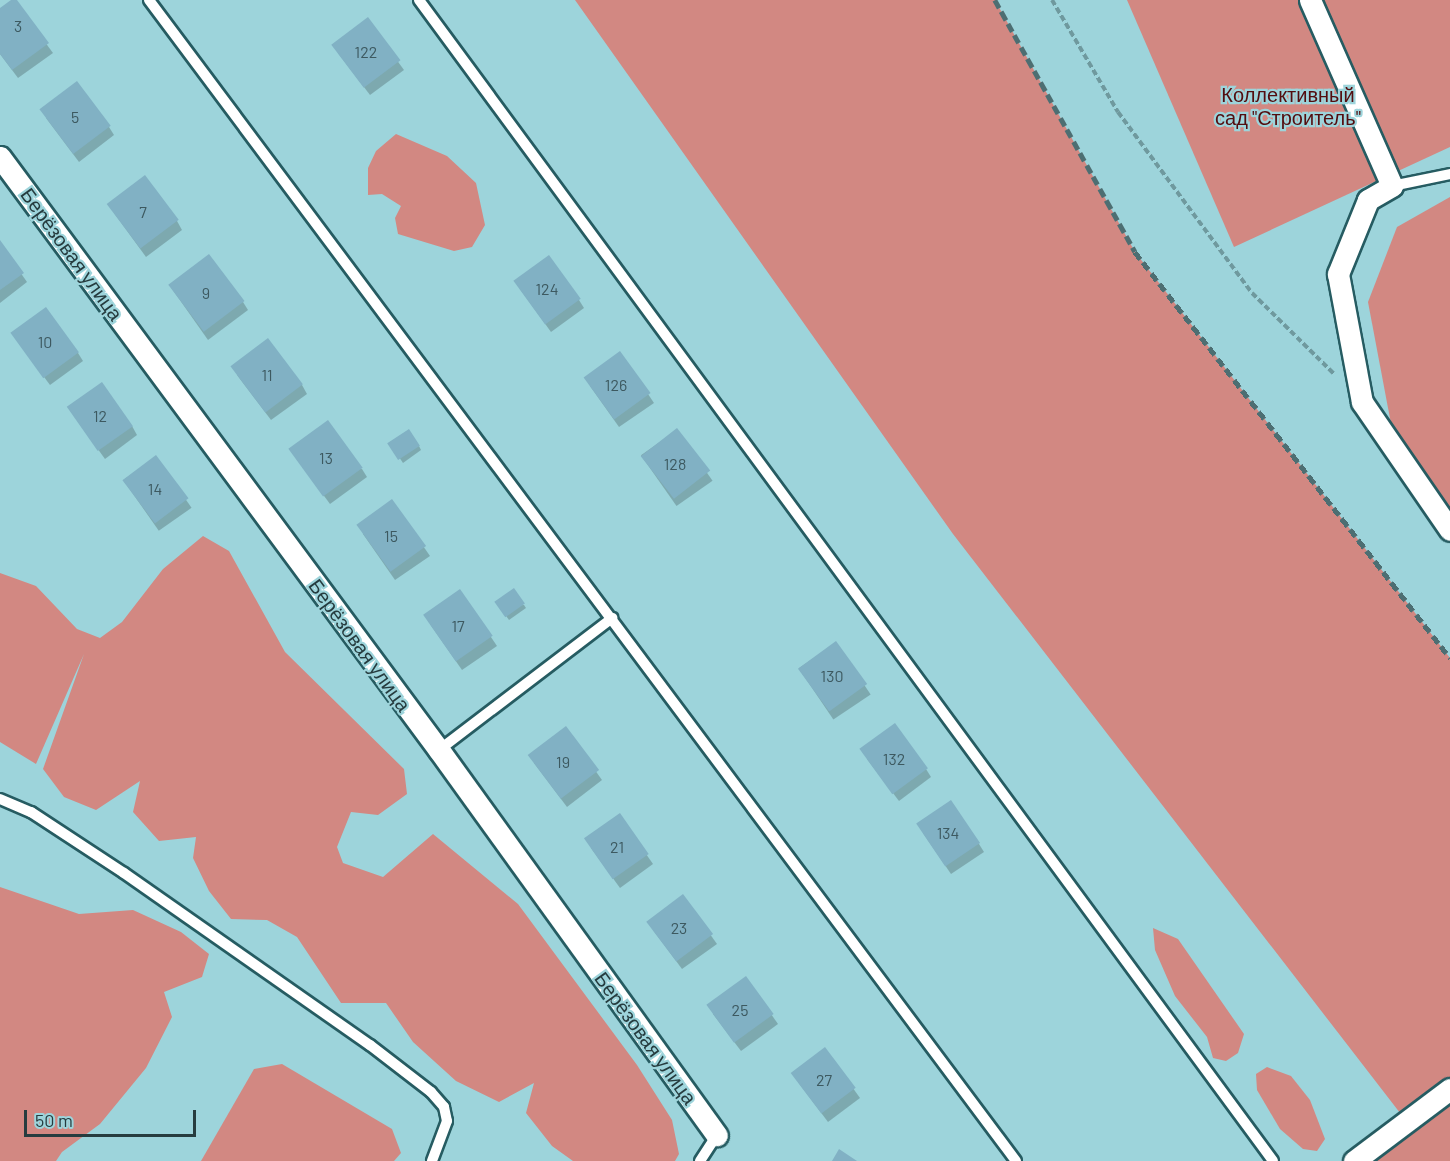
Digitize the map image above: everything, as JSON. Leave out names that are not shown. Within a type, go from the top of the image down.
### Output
[{"type":"street","points":[[1310,0],[1392,186],[1368,200],[1338,274],[1362,402],[1450,530]]},
{"type":"street","name":"Берёзовая улица","points":[[0,157],[439,750],[717,1135]]},
{"type":"street","points":[[1354,1161],[1450,1089]]},
{"type":"lane","points":[[149,0],[1016,1161]]},
{"type":"lane","points":[[419,0],[1273,1161]]},
{"type":"lane","points":[[1392,186],[1450,174]]},
{"type":"lane","points":[[439,750],[612,618]]},
{"type":"lane","points":[[0,799],[31,813],[124,873],[370,1045],[431,1092],[444,1107],[447,1121],[432,1161]]},
{"type":"lane","points":[[700,1161],[717,1135]]},
{"type":"path","points":[[1052,0],[1118,112],[1252,293],[1337,377]]},
{"type":"green space","points":[[575,0],[995,0],[1135,252],[1450,658],[1450,1161],[1354,1161],[1407,1122],[953,534]]},
{"type":"green space","name":"Коллективный сад \"Строитель\"","points":[[1127,0],[1450,0],[1450,147],[1234,247]]},
{"type":"green space","points":[[396,134],[447,156],[476,183],[485,225],[472,247],[454,251],[398,234],[395,218],[401,206],[382,194],[368,195],[368,168],[376,151]]},
{"type":"green space","points":[[1450,197],[1450,512],[1392,429],[1368,302],[1397,227]]},
{"type":"green space","points":[[203,536],[229,551],[285,652],[404,769],[407,794],[378,815],[351,812],[337,847],[343,863],[383,877],[433,834],[518,904],[637,1065],[672,1120],[679,1154],[675,1161],[573,1161],[552,1146],[526,1113],[534,1083],[499,1102],[456,1081],[413,1042],[386,1003],[341,1003],[297,937],[267,920],[231,919],[209,891],[193,858],[196,837],[159,841],[133,812],[140,781],[96,810],[64,797],[43,769],[84,654],[36,764],[0,742],[0,573],[36,586],[77,629],[100,638],[122,622],[163,569]]},
{"type":"green space","points":[[0,887],[79,914],[133,910],[181,932],[209,954],[202,977],[164,992],[172,1017],[146,1068],[100,1124],[62,1152],[56,1161],[0,1161]]},
{"type":"green space","points":[[1153,928],[1178,939],[1244,1034],[1238,1053],[1226,1061],[1213,1058],[1207,1037],[1175,996],[1155,950]]},
{"type":"green space","points":[[282,1064],[392,1129],[401,1153],[394,1161],[201,1161],[254,1069]]},
{"type":"green space","points":[[1267,1067],[1291,1076],[1310,1100],[1325,1139],[1317,1151],[1303,1149],[1280,1129],[1257,1090],[1256,1074]]},
{"type":"building","points":[[11,0],[17,0],[49,43],[12,70],[0,54],[0,8]]},
{"type":"building","points":[[368,17],[400,60],[364,88],[331,45]]},
{"type":"building","points":[[77,81],[111,126],[73,154],[39,109]]},
{"type":"building","points":[[145,175],[179,220],[140,249],[107,204]]},
{"type":"building","points":[[0,240],[24,273],[0,290]]},
{"type":"building","points":[[209,254],[245,301],[204,332],[168,285]]},
{"type":"building","points":[[549,255],[581,299],[545,325],[513,281]]},
{"type":"building","points":[[46,307],[79,352],[43,378],[10,333]]},
{"type":"building","points":[[268,338],[303,384],[265,413],[230,366]]},
{"type":"building","points":[[620,351],[651,393],[614,420],[584,377]]},
{"type":"building","points":[[102,382],[133,426],[98,451],[67,407]]},
{"type":"building","points":[[328,420],[363,468],[323,497],[288,449]]},
{"type":"building","points":[[677,428],[710,471],[674,499],[641,456]]},
{"type":"building","points":[[409,429],[420,446],[398,460],[387,443]]},
{"type":"building","points":[[156,455],[188,498],[155,523],[122,480]]},
{"type":"building","points":[[392,499],[426,546],[390,572],[356,525]]},
{"type":"building","points":[[514,588],[525,604],[505,617],[494,602]]},
{"type":"building","points":[[460,589],[493,636],[456,662],[423,615]]},
{"type":"building","points":[[836,641],[867,684],[829,712],[798,669]]},
{"type":"building","points":[[895,723],[928,768],[892,794],[859,749]]},
{"type":"building","points":[[566,726],[599,770],[561,799],[528,755]]},
{"type":"building","points":[[951,800],[980,843],[945,867],[916,823]]},
{"type":"building","points":[[620,813],[649,854],[613,879],[584,838]]},
{"type":"building","points":[[683,894],[713,934],[676,962],[646,922]]},
{"type":"building","points":[[746,976],[774,1014],[734,1043],[706,1005]]},
{"type":"building","points":[[825,1047],[856,1088],[821,1114],[791,1073]]},
{"type":"building","points":[[839,1149],[857,1161],[832,1161]]},
{"type":"railway","points":[[995,0],[1135,252],[1450,658]]}]
